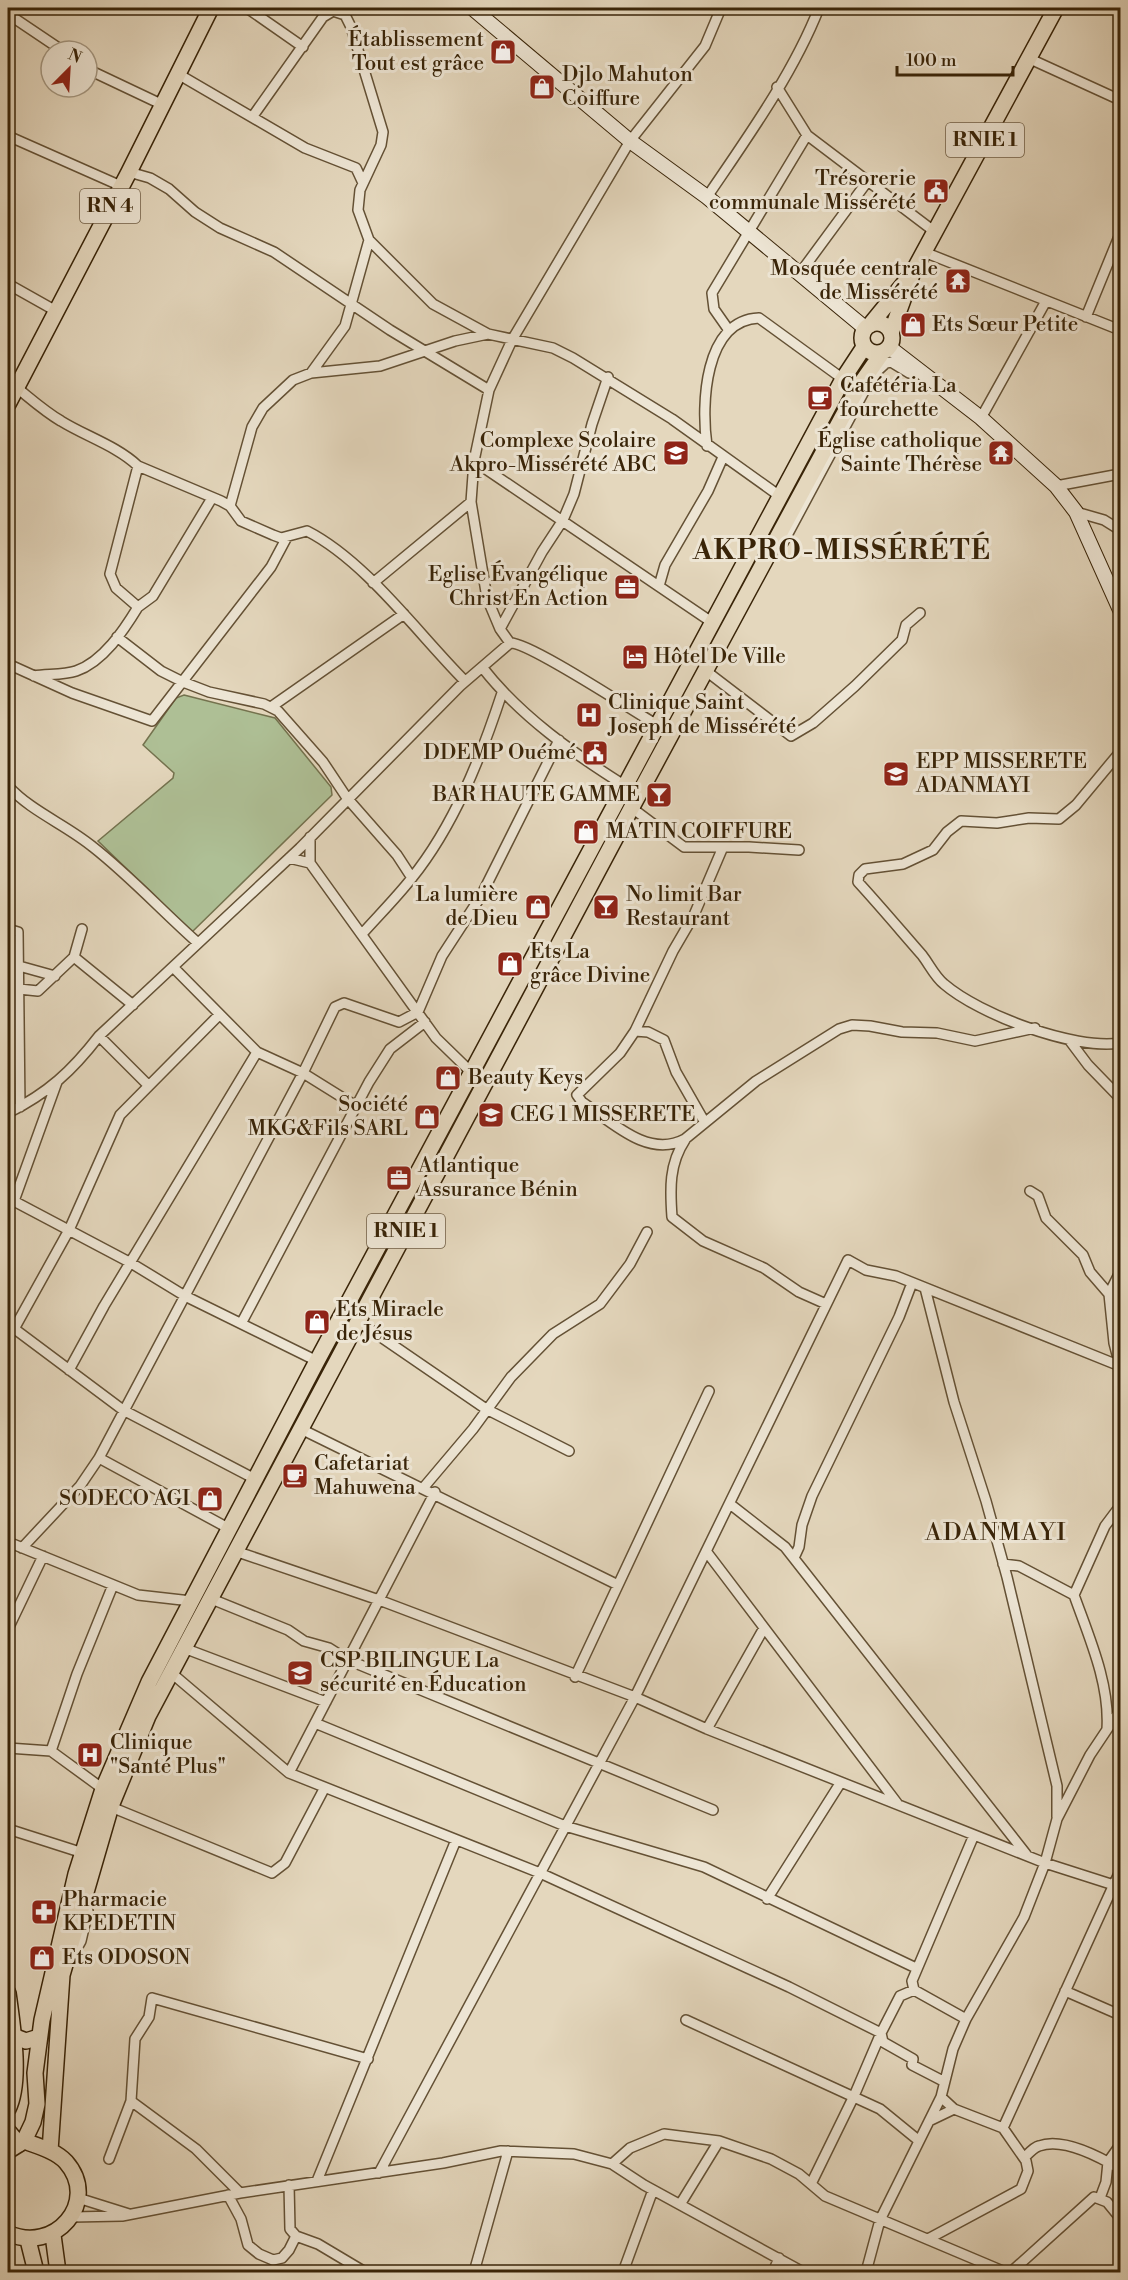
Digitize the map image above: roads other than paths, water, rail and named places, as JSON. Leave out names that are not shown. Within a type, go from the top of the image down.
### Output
[{"type":"main road","name":"RN 4","points":[[8,404],[129,172],[211,8]]},
{"type":"main road","points":[[472,8],[630,141],[707,197],[868,327]]},
{"type":"main road","name":"RNIE 1","points":[[17,2146],[33,2122],[37,2104],[35,2073],[39,2037],[83,1853],[103,1789],[149,1682],[317,1361],[659,726],[688,687],[860,386],[887,344],[913,272],[1056,8]]},
{"type":"main road","name":"RNIE 1","points":[[868,327],[913,272]]},
{"type":"main road","points":[[887,344],[875,353],[864,347],[862,334],[868,327],[882,324],[887,344],[918,371],[981,418],[1056,486],[1076,512],[1120,609]]},
{"type":"main road","name":"RNIE 1","points":[[50,2151],[62,1975],[108,1817],[148,1716],[634,808],[688,687],[712,623],[843,379],[864,347]]},
{"type":"main road","points":[[8,1993],[13,2036],[13,2090],[8,2109]]},
{"type":"main road","points":[[13,2036],[26,2041],[39,2037]]},
{"type":"main road","points":[[8,2131],[17,2146],[50,2151],[66,2162],[76,2179],[78,2198],[72,2217],[53,2235],[28,2240],[8,2234]]},
{"type":"main road","points":[[53,2235],[58,2272]]},
{"type":"main road","points":[[28,2240],[36,2272]]},
{"type":"street","points":[[247,8],[303,47]]},
{"type":"street","points":[[510,643],[500,629],[487,598],[471,502],[474,461],[489,390],[512,340],[630,141],[705,46],[720,8]]},
{"type":"street","points":[[707,197],[759,119],[809,33],[819,8]]},
{"type":"street","points":[[253,116],[329,13],[339,11],[345,15],[351,27],[383,132],[363,183],[358,210],[369,240],[433,304],[488,334],[553,348],[608,377],[672,419],[781,497]]},
{"type":"street","points":[[8,14],[45,39]]},
{"type":"street","points":[[1028,58],[1120,100]]},
{"type":"street","points":[[178,74],[305,148],[356,168],[373,162]]},
{"type":"street","points":[[99,75],[163,105]]},
{"type":"street","points":[[777,87],[807,135],[935,232]]},
{"type":"street","points":[[728,329],[714,309],[712,293],[807,135]]},
{"type":"street","points":[[8,136],[121,186]]},
{"type":"street","points":[[356,168],[363,183]]},
{"type":"street","points":[[129,172],[150,177],[220,228],[274,252],[351,305],[489,390]]},
{"type":"street","points":[[800,273],[867,182]]},
{"type":"street","points":[[1086,316],[1120,234]]},
{"type":"street","points":[[310,373],[339,336],[351,305],[369,240]]},
{"type":"street","points":[[924,252],[1120,330]]},
{"type":"street","points":[[8,284],[56,311]]},
{"type":"street","points":[[981,418],[1046,301]]},
{"type":"street","points":[[707,446],[703,418],[704,398],[712,363],[728,329],[746,318],[759,318],[843,379]]},
{"type":"street","points":[[230,506],[252,427],[262,408],[293,380],[310,373],[380,366],[428,352],[455,341],[488,334]]},
{"type":"street","points":[[62,1975],[81,1941],[98,1867],[116,1809],[141,1745],[238,1552],[362,1324],[634,808],[877,370],[891,362],[909,373],[918,371]]},
{"type":"street","points":[[500,629],[542,552],[563,520],[574,494],[592,424],[608,377]]},
{"type":"street","points":[[16,387],[36,405],[61,422],[138,466],[230,506],[241,521],[282,538],[304,531],[326,542],[373,583],[465,681]]},
{"type":"street","points":[[659,586],[665,565],[708,490],[723,457]]},
{"type":"street","points":[[474,461],[712,623]]},
{"type":"street","points":[[138,466],[110,574],[116,588],[138,607]]},
{"type":"street","points":[[1056,486],[1120,474]]},
{"type":"street","points":[[34,676],[74,672],[88,666],[117,637],[138,607],[153,596],[212,498]]},
{"type":"street","points":[[373,583],[471,502]]},
{"type":"street","points":[[1076,512],[1104,520],[1120,530]]},
{"type":"street","points":[[8,664],[72,693],[152,721],[240,604],[271,567],[287,537]]},
{"type":"street","points":[[710,674],[791,735],[813,723],[855,686],[902,640],[906,625],[920,613]]},
{"type":"street","points":[[271,707],[404,614]]},
{"type":"street","points":[[117,637],[161,671],[183,682],[209,692],[271,707],[323,762],[347,798],[397,855],[412,878]]},
{"type":"street","points":[[8,1113],[75,1068],[99,1036],[289,858],[465,681],[510,643],[519,644],[550,661],[659,726]]},
{"type":"street","points":[[482,667],[502,693],[559,740],[627,787]]},
{"type":"street","points":[[362,934],[412,878],[461,796],[485,745],[502,693]]},
{"type":"street","points":[[22,1548],[80,1486],[99,1458],[303,1073],[335,1007],[344,1003],[399,1022],[418,1012],[442,956],[482,896],[559,740]]},
{"type":"street","points":[[1120,752],[1076,805],[1059,819],[1029,818],[997,823],[961,821],[947,832],[933,850],[903,864],[865,869],[859,875],[858,882],[943,983],[967,1000],[1070,1041],[1100,1045],[1120,1043]]},
{"type":"street","points":[[8,786],[30,807],[66,827],[92,846],[198,943]]},
{"type":"street","points":[[634,808],[684,848],[799,850]]},
{"type":"street","points":[[310,837],[310,863],[436,1038],[472,1073]]},
{"type":"street","points":[[685,1139],[664,1147],[652,1145],[577,1099],[581,1090],[620,1053],[635,1030],[673,951],[694,915],[723,847]]},
{"type":"street","points":[[289,858],[310,863]]},
{"type":"street","points":[[8,929],[18,932],[20,1107]]},
{"type":"street","points":[[19,989],[38,991],[55,976],[74,957],[82,929]]},
{"type":"street","points":[[74,957],[133,1005]]},
{"type":"street","points":[[19,966],[55,976]]},
{"type":"street","points":[[173,967],[257,1052],[303,1073],[356,1106]]},
{"type":"street","points":[[219,1015],[120,1115],[69,1230],[11,1326],[123,1410],[255,1479]]},
{"type":"street","points":[[242,1322],[356,1106],[390,1049],[425,1022]]},
{"type":"street","points":[[826,1304],[799,1292],[764,1268],[703,1241],[672,1217],[670,1188],[675,1156],[685,1139],[704,1121],[756,1082],[839,1029],[852,1025],[870,1026],[902,1032],[938,1033],[975,1041],[1035,1028]]},
{"type":"street","points":[[635,1030],[648,1032],[664,1040],[676,1072],[704,1121]]},
{"type":"street","points":[[99,1036],[148,1085]]},
{"type":"street","points":[[1070,1041],[1088,1065],[1120,1098]]},
{"type":"street","points":[[69,1370],[257,1052]]},
{"type":"street","points":[[58,1080],[11,1199],[131,1263],[185,1296],[242,1322],[317,1361]]},
{"type":"street","points":[[1030,1191],[1038,1196],[1046,1218],[1083,1255],[1090,1272],[1109,1294]]},
{"type":"street","points":[[424,1487],[473,1429],[511,1377],[553,1334],[600,1304],[630,1264],[647,1232]]},
{"type":"street","points":[[379,2173],[634,1697],[848,1260],[866,1270],[896,1276],[1120,1366]]},
{"type":"street","points":[[1120,1272],[1109,1294],[1114,1343],[1120,1366]]},
{"type":"street","points":[[794,1558],[812,1496],[899,1317],[912,1283]]},
{"type":"street","points":[[925,1288],[954,1402],[986,1501],[1003,1564],[1057,1786],[1057,1819]]},
{"type":"street","points":[[362,1324],[486,1409],[569,1451]]},
{"type":"street","points":[[575,1677],[709,1391]]},
{"type":"street","points":[[305,1431],[435,1492],[618,1585]]},
{"type":"street","points":[[99,1458],[228,1528]]},
{"type":"street","points":[[289,1773],[435,1492]]},
{"type":"street","points":[[730,1504],[785,1547],[1027,1856]]},
{"type":"street","points":[[1074,1595],[1106,1526],[1120,1506]]},
{"type":"street","points":[[8,1542],[138,1595],[191,1601]]},
{"type":"street","points":[[706,1551],[898,1804]]},
{"type":"street","points":[[238,1552],[379,1600],[575,1677],[634,1697],[707,1729],[1045,1863],[1117,1886]]},
{"type":"street","points":[[8,1629],[43,1556]]},
{"type":"street","points":[[1003,1564],[1019,1566],[1074,1595],[1096,1656],[1108,1715],[1107,1732]]},
{"type":"street","points":[[51,1751],[77,1674],[113,1585]]},
{"type":"street","points":[[214,1600],[288,1630],[304,1641],[329,1648],[348,1660],[713,1810]]},
{"type":"street","points":[[707,1729],[764,1628]]},
{"type":"street","points":[[189,1650],[326,1702]]},
{"type":"street","points":[[175,1676],[289,1773],[324,1789],[540,1873],[789,1987],[881,2032]]},
{"type":"street","points":[[866,2272],[880,2220],[941,2097],[953,2049],[966,2019],[1024,1917],[1045,1863],[1057,1819],[1090,1755],[1120,1710]]},
{"type":"street","points":[[315,1723],[565,1826],[704,1867],[916,1968]]},
{"type":"street","points":[[8,1748],[51,1751],[103,1789]]},
{"type":"street","points":[[767,1899],[841,1782]]},
{"type":"street","points":[[116,1809],[272,1873],[285,1863],[324,1789]]},
{"type":"street","points":[[8,1829],[83,1853]]},
{"type":"street","points":[[966,2019],[914,1990],[912,1981],[974,1835]]},
{"type":"street","points":[[317,2181],[456,1839]]},
{"type":"street","points":[[1003,2128],[1065,1991],[1117,1886],[1120,1871]]},
{"type":"street","points":[[811,2184],[900,1996],[914,1990]]},
{"type":"street","points":[[1065,1991],[1120,2015]]},
{"type":"street","points":[[109,2159],[131,2101],[135,2039],[149,2017],[152,1998],[368,2059]]},
{"type":"street","points":[[686,2020],[880,2109],[918,2140]]},
{"type":"street","points":[[881,2032],[883,2042],[913,2059],[912,2065],[944,2081]]},
{"type":"street","points":[[928,2239],[1021,2189],[1028,2171],[1024,2158],[1003,2128],[954,2109],[941,2097]]},
{"type":"street","points":[[131,2101],[196,2149],[240,2193]]},
{"type":"street","points":[[929,2121],[954,2109]]},
{"type":"street","points":[[612,2164],[630,2148],[664,2134],[719,2141],[771,2158],[825,2196],[1005,2272]]},
{"type":"street","points":[[681,2203],[719,2141]]},
{"type":"street","points":[[1024,2158],[1038,2146],[1054,2145],[1090,2151],[1120,2169]]},
{"type":"street","points":[[1100,2198],[1106,2182],[1108,2162],[1120,2145]]},
{"type":"street","points":[[474,2272],[508,2151]]},
{"type":"street","points":[[72,2217],[129,2214],[240,2193],[508,2151],[574,2154],[612,2164],[653,2190],[681,2203],[803,2272]]},
{"type":"street","points":[[290,2185],[290,2229],[296,2236],[318,2244],[365,2272]]},
{"type":"street","points":[[621,2272],[653,2190]]},
{"type":"street","points":[[228,2195],[241,2219],[248,2245],[259,2254],[273,2260],[282,2258],[296,2236]]},
{"type":"street","points":[[78,2198],[129,2214]]},
{"type":"street","points":[[1100,2198],[1120,2218]]},
{"type":"street","points":[[1011,2272],[1090,2200],[1100,2198]]},
{"type":"street","points":[[773,2272],[779,2258]]},
{"type":"place","name":"Établissement Tout est grâce","points":[[503,52]]},
{"type":"place","name":"Djlo Mahuton Coiffure","points":[[542,87]]},
{"type":"place","name":"Trésorerie communale Missérété","points":[[936,191]]},
{"type":"place","name":"Mosquée centrale de Missérété","points":[[958,281]]},
{"type":"place","name":"Ets Sœur Petite","points":[[913,325]]},
{"type":"place","name":"Cafétéria La fourchette","points":[[820,398]]},
{"type":"place","name":"Complexe Scolaire Akpro-Missérété ABC","points":[[676,453]]},
{"type":"place","name":"Église catholique Sainte Thérèse","points":[[1001,453]]},
{"type":"place","name":"Eglise Évangélique Christ En Action","points":[[627,587]]},
{"type":"place","name":"Hôtel De Ville","points":[[635,657]]},
{"type":"place","name":"Clinique Saint Joseph de Missérété","points":[[589,715]]},
{"type":"place","name":"DDEMP Ouémé","points":[[595,753]]},
{"type":"place","name":"EPP MISSERETE ADANMAYI","points":[[896,774]]},
{"type":"place","name":"BAR HAUTE GAMME","points":[[659,795]]},
{"type":"place","name":"MATIN COIFFURE","points":[[586,832]]},
{"type":"place","name":"La lumière de Dieu","points":[[538,907]]},
{"type":"place","name":"No limit Bar Restaurant","points":[[606,907]]},
{"type":"place","name":"Ets La grâce Divine","points":[[510,964]]},
{"type":"place","name":"Beauty Keys","points":[[448,1078]]},
{"type":"place","name":"CEG 1 MISSERETE","points":[[491,1115]]},
{"type":"place","name":"Société MKG&Fils SARL","points":[[427,1117]]},
{"type":"place","name":"Atlantique Assurance Bénin","points":[[399,1178]]},
{"type":"place","name":"Ets Miracle de Jésus","points":[[317,1322]]},
{"type":"place","name":"Cafetariat Mahuwena","points":[[295,1476]]},
{"type":"place","name":"SODECO AGI","points":[[210,1499]]},
{"type":"place","name":"CSP BILINGUE La sécurité en Éducation","points":[[300,1673]]},
{"type":"place","name":"Clinique \"Santé Plus\"","points":[[90,1755]]},
{"type":"place","name":"Pharmacie KPEDETIN","points":[[44,1912]]},
{"type":"place","name":"Ets ODOSON","points":[[42,1958]]},
{"type":"district","name":"AKPRO-MISSÉRÉTÉ","points":[[842,551]]},
{"type":"district","name":"ADANMAYI","points":[[996,1533]]}]
